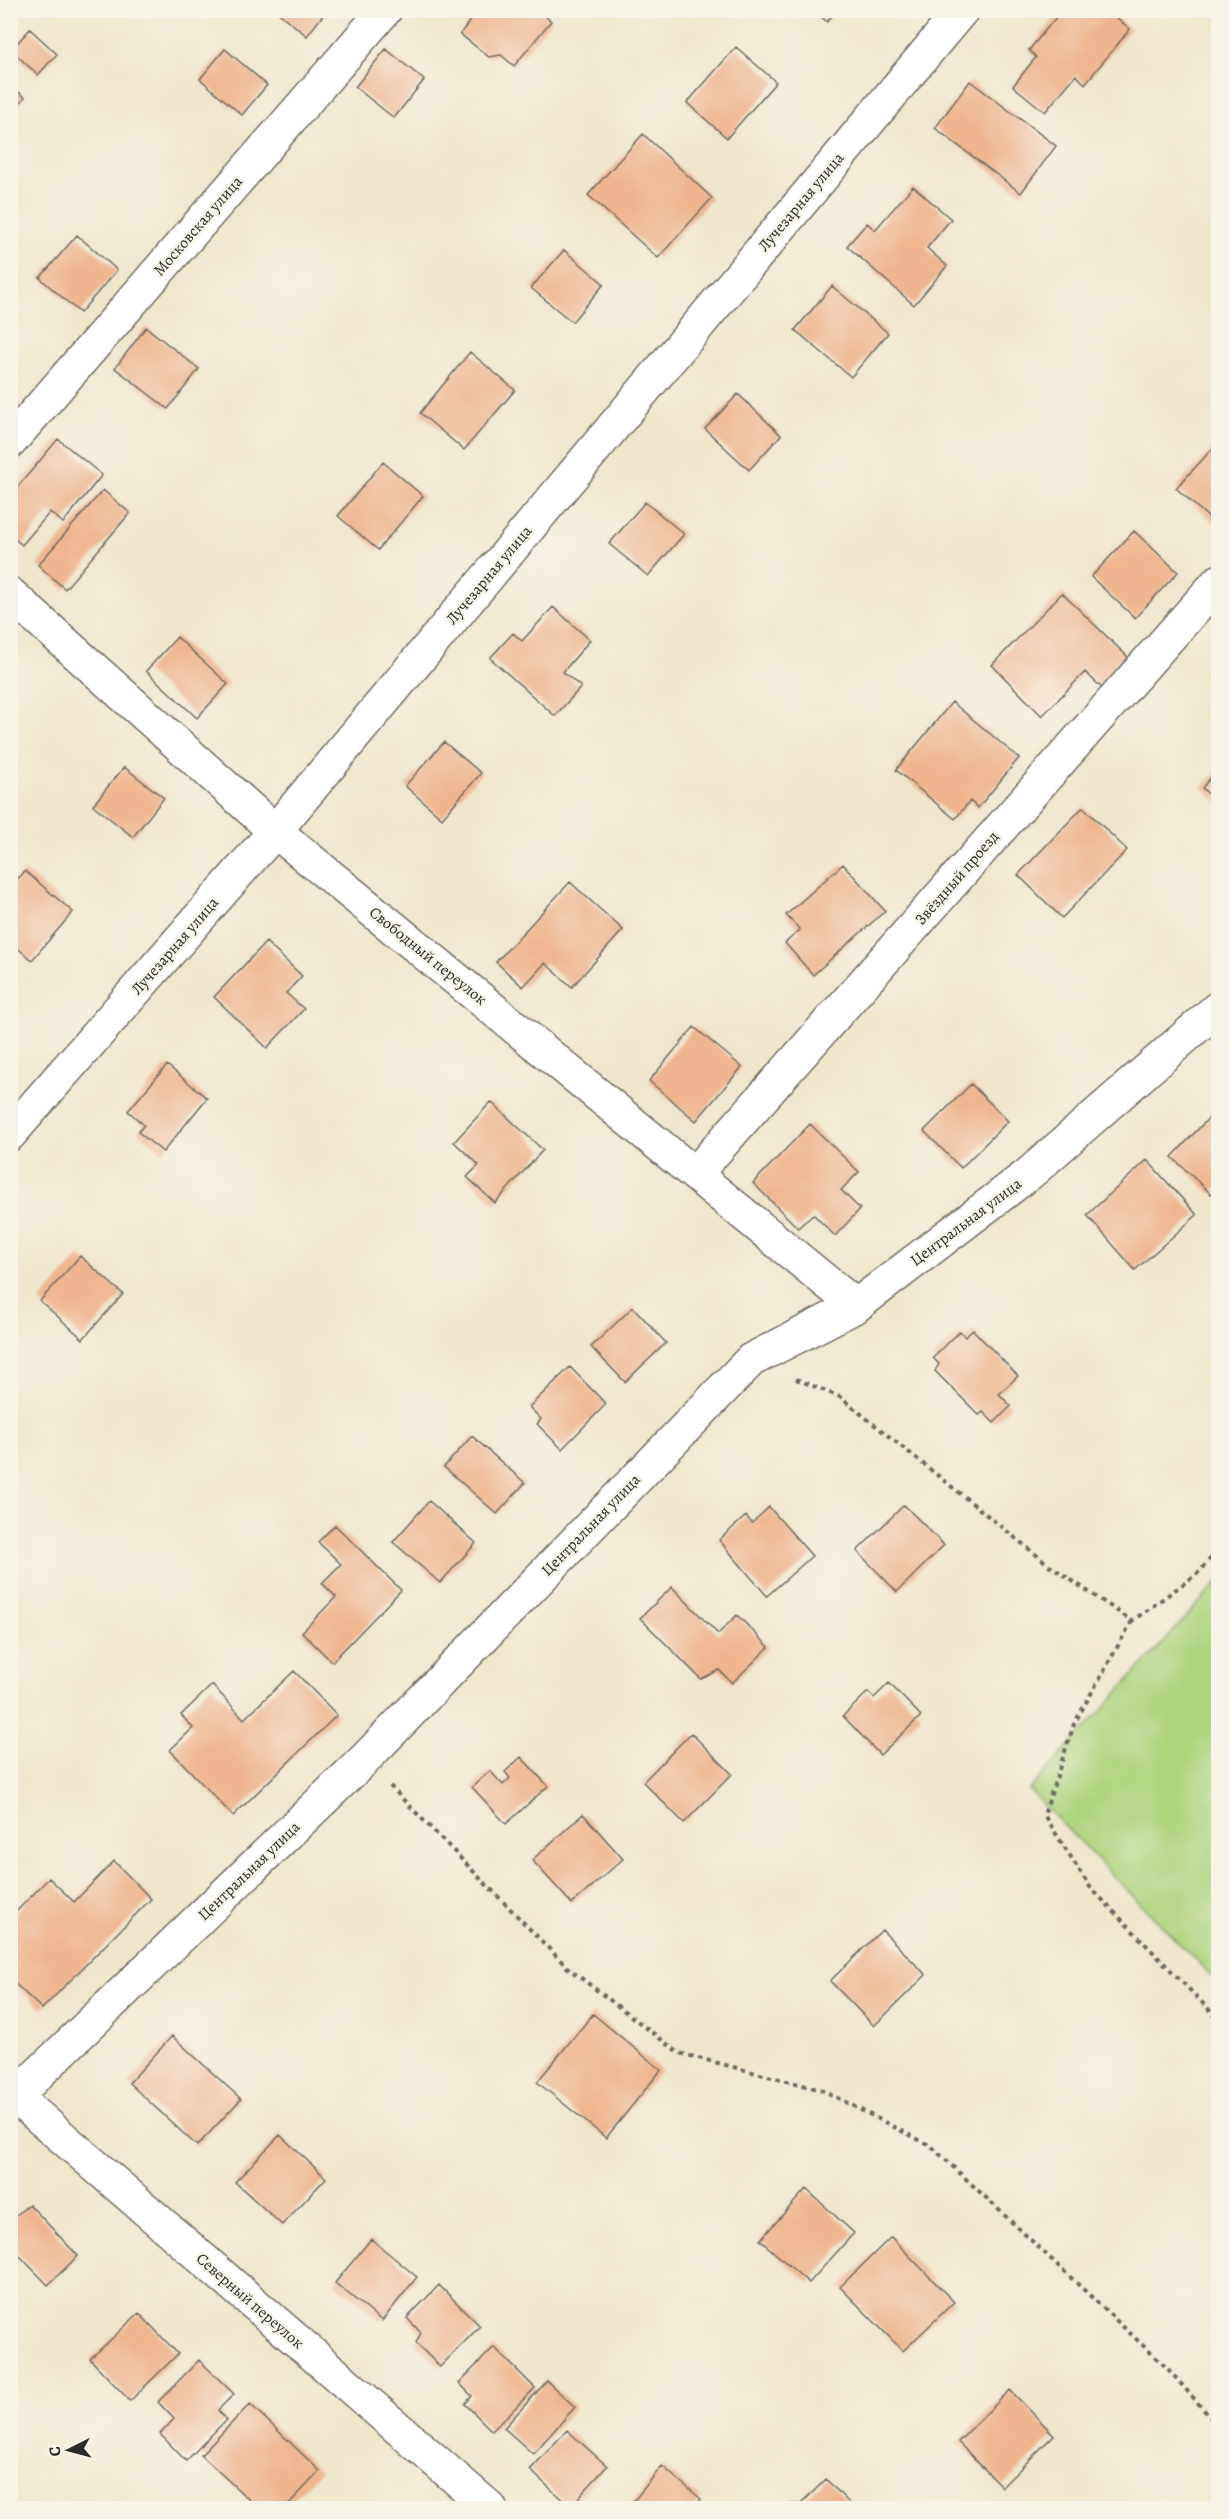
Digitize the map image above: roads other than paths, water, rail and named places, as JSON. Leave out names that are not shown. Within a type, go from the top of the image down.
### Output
[{"type":"street","name":"Московская улица","points":[[10,442],[385,10]]},
{"type":"street","name":"Лучезарная улица","points":[[10,1134],[275,831],[962,10]]},
{"type":"street","name":"Звёздный проезд","points":[[695,1174],[1218,582]]},
{"type":"street","name":"Свободный переулок","points":[[10,594],[275,831],[856,1306]]},
{"type":"street","name":"Центральная улица","points":[[12,2097],[364,1760],[751,1360],[856,1306],[1030,1173],[1218,1008]]},
{"type":"street","name":"Северный переулок","points":[[12,2097],[490,2508]]}]
